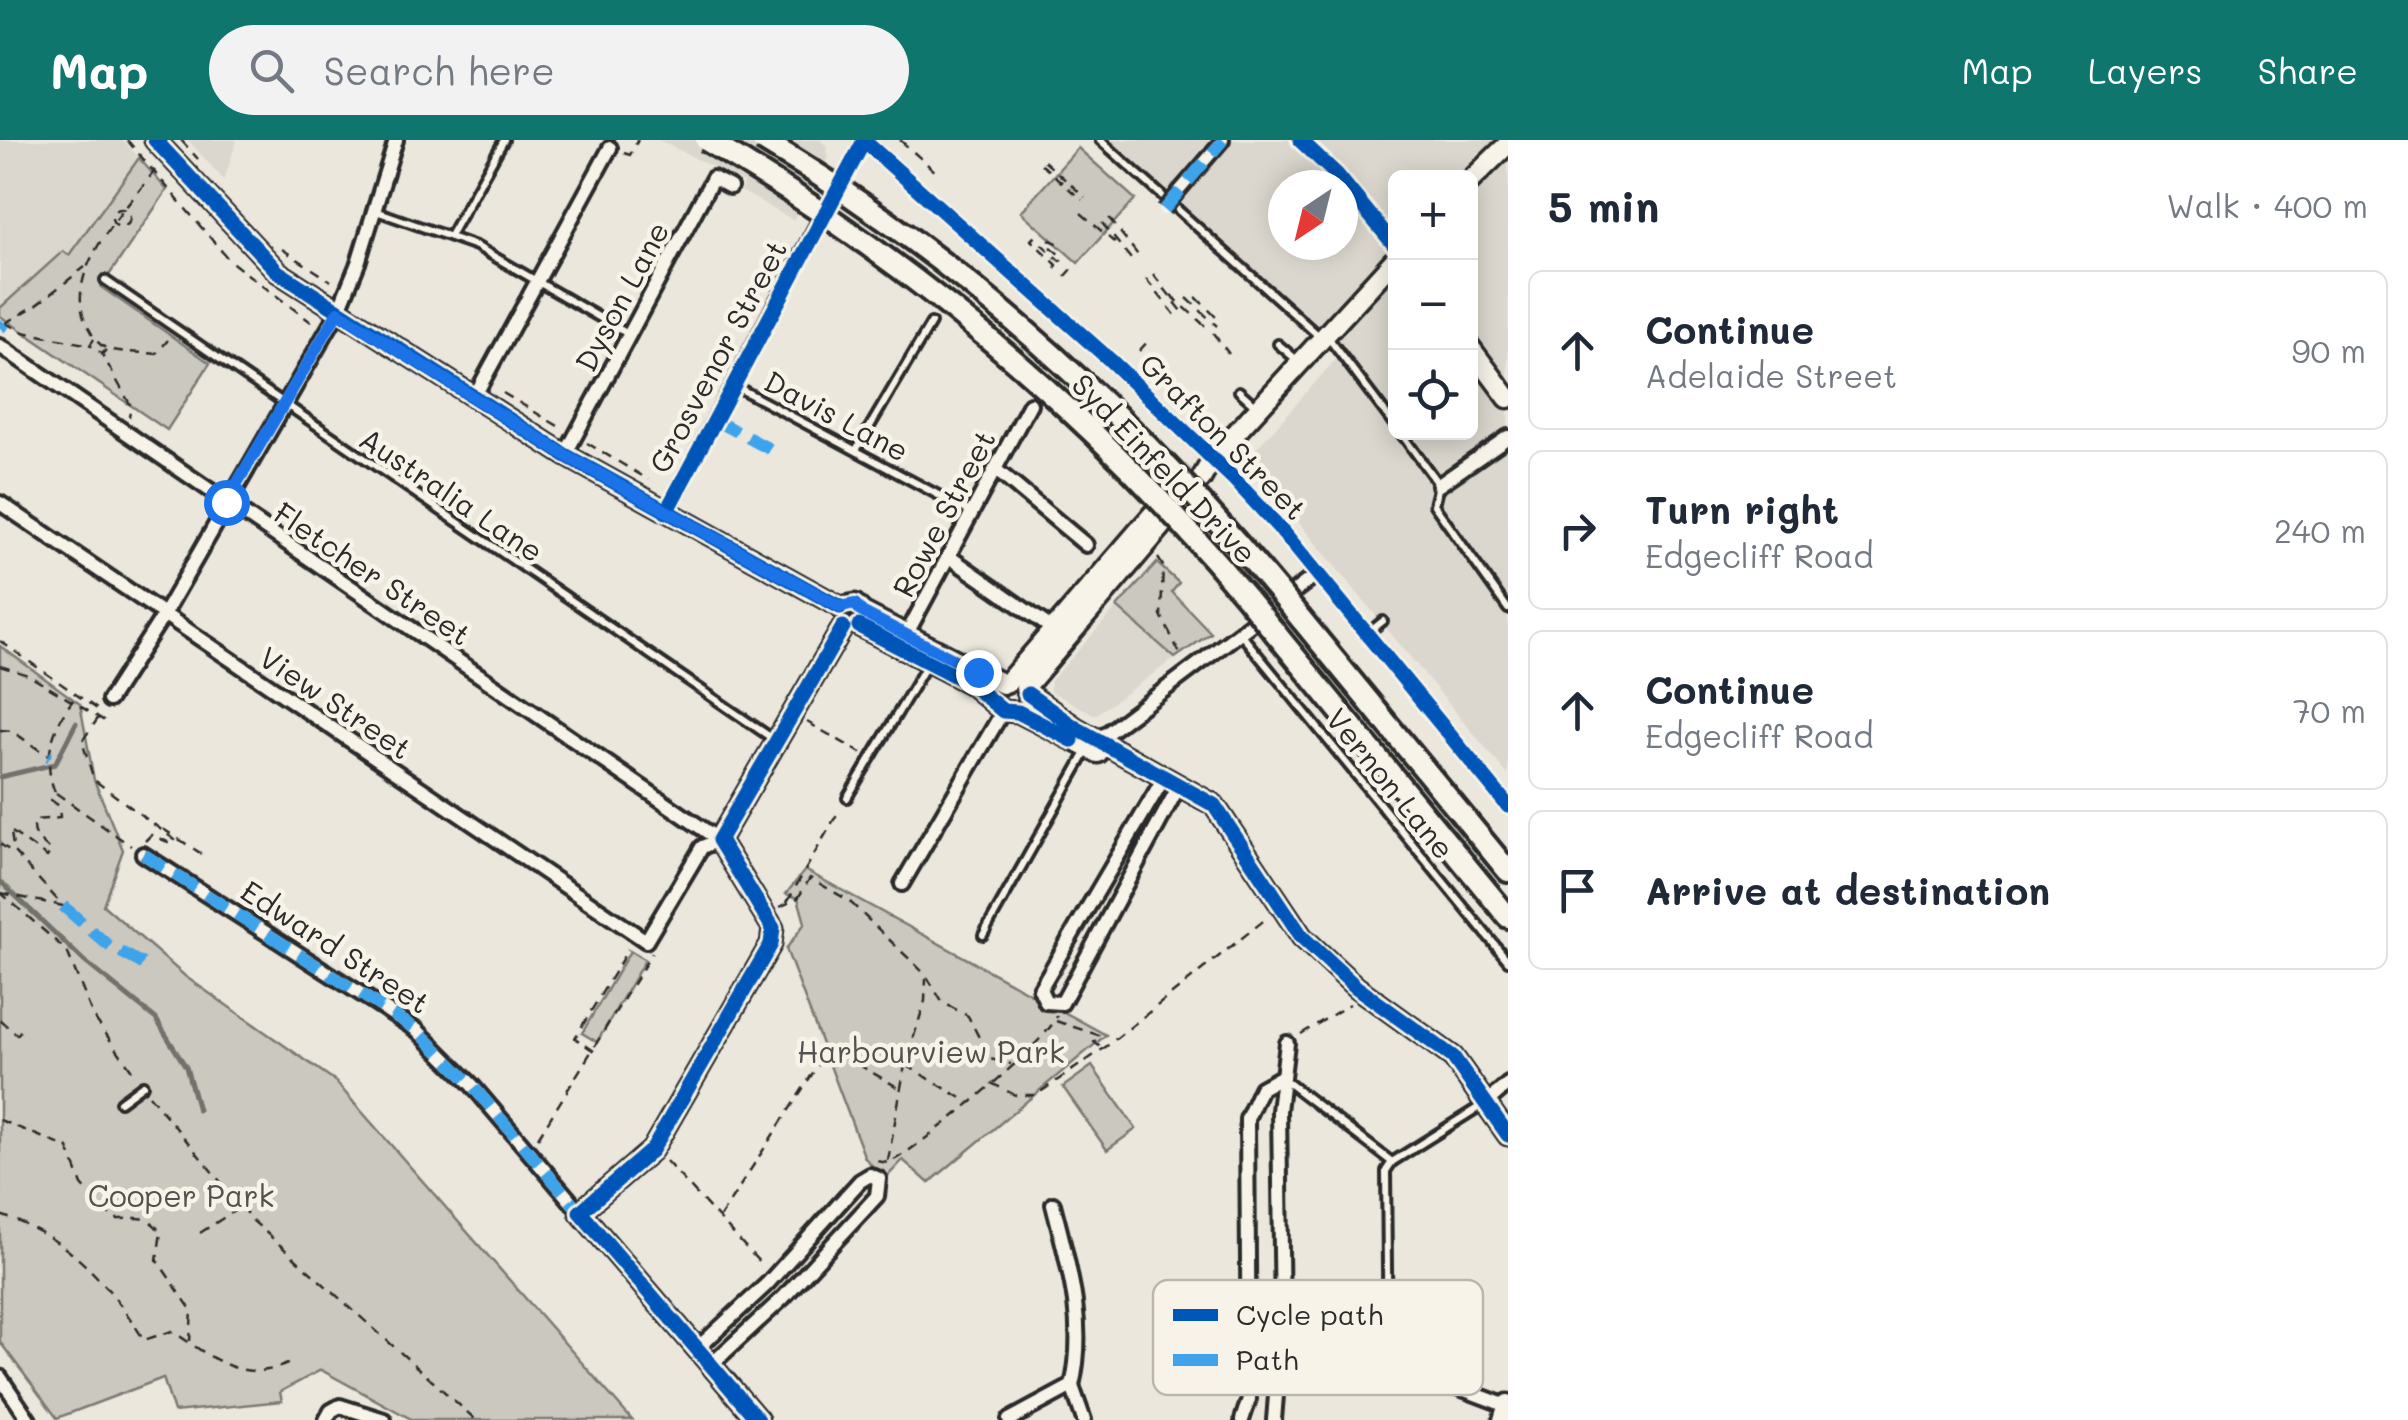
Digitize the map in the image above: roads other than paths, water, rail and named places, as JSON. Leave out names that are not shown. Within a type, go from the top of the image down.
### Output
[{"type":"main road","name":"Syd Einfeld Drive","points":[[706,140],[858,236],[1011,356],[1152,491],[1508,917]]},
{"type":"main road","name":"Syd Einfeld Drive","points":[[762,140],[926,251],[1054,356],[1172,470],[1301,619],[1508,871]]},
{"type":"street","points":[[155,140],[265,260],[338,312],[565,455],[840,607],[855,604],[855,622],[792,714],[718,840],[773,928],[771,944],[652,1150],[580,1212]]},
{"type":"street","points":[[109,700],[163,616],[338,312],[396,140]]},
{"type":"street","points":[[847,173],[864,140]]},
{"type":"street","name":"Grafton Street","points":[[864,140],[1214,458],[1317,574],[1508,806]]},
{"type":"street","points":[[1164,210],[1223,140]]},
{"type":"street","points":[[1300,140],[1338,174],[1388,237]]},
{"type":"street","points":[[473,399],[610,143]]},
{"type":"street","points":[[1478,173],[1503,147]]},
{"type":"street","name":"Dyson Lane","points":[[565,455],[713,178],[730,188]]},
{"type":"street","name":"Grosvenor Street","points":[[666,512],[818,226]]},
{"type":"street","points":[[1197,474],[1394,260]]},
{"type":"street","name":"Fletcher Street","points":[[0,346],[718,840]]},
{"type":"street","points":[[1472,350],[1508,398]]},
{"type":"street","name":"Rowe Street","points":[[903,641],[1030,404]]},
{"type":"street","points":[[1439,486],[1508,437]]},
{"type":"street","points":[[995,468],[1086,545]]},
{"type":"street","name":"View Street","points":[[0,503],[641,938],[702,847],[718,840]]},
{"type":"street","points":[[902,884],[1016,687],[1054,630],[1158,519],[1016,687]]},
{"type":"street","points":[[948,556],[1054,630]]},
{"type":"street","points":[[1296,590],[1317,574]]},
{"type":"street","points":[[855,622],[1016,687],[1093,744]]},
{"type":"street","points":[[1093,744],[1245,629]]},
{"type":"street","points":[[903,641],[928,662],[1006,709],[1093,744],[1214,806],[1280,908],[1330,966],[1454,1057],[1508,1134]]},
{"type":"street","points":[[1006,709],[1026,707],[1016,687]]},
{"type":"street","points":[[1170,785],[1104,931],[1057,1005],[1046,1002],[1040,989],[1170,785]]},
{"type":"street","name":"Edward Street","points":[[143,848],[417,1030],[527,1150],[758,1420]]},
{"type":"street","points":[[1282,1280],[1281,1078],[1288,1043]]},
{"type":"street","points":[[1248,1280],[1247,1119],[1262,1088],[1281,1078]]},
{"type":"street","points":[[1488,1101],[1508,1084]]},
{"type":"street","points":[[699,1347],[767,1284],[870,1175],[882,1183],[877,1196],[783,1298],[713,1364]]},
{"type":"street","points":[[1053,1204],[1075,1286],[1076,1367],[1072,1386],[1084,1420]]},
{"type":"street","points":[[0,1377],[30,1420]]},
{"type":"street","points":[[1009,1420],[1072,1386]]},
{"type":"street","points":[[1242,1420],[1249,1395]]},
{"type":"street","points":[[1274,1420],[1276,1395]]},
{"type":"street","points":[[1481,1395],[1508,1405],[1504,1420]]},
{"type":"street","points":[[326,1420],[330,1411],[346,1406],[384,1420]]},
{"type":"lane","points":[[452,234],[504,140]]},
{"type":"lane","points":[[1100,140],[1323,336],[1388,417]]},
{"type":"lane","points":[[374,210],[452,234],[629,334]]},
{"type":"lane","name":"Australia Lane","points":[[105,280],[282,406],[776,742]]},
{"type":"lane","points":[[856,450],[931,324]]},
{"type":"lane","points":[[1278,344],[1299,362]]},
{"type":"lane","name":"Davis Lane","points":[[733,385],[972,513]]},
{"type":"lane","points":[[1239,391],[1258,408]]},
{"type":"lane","points":[[1405,440],[1439,486],[1434,504],[1508,609]]},
{"type":"lane","points":[[1367,634],[1383,621]]},
{"type":"lane","name":"Vernon Lane","points":[[1245,629],[1508,961]]},
{"type":"lane","points":[[847,798],[928,662]]},
{"type":"lane","points":[[983,935],[1093,744]]},
{"type":"lane","points":[[1281,1078],[1392,1162]]},
{"type":"lane","points":[[120,1102],[143,1085]]},
{"type":"lane","points":[[1387,1280],[1386,1171],[1392,1162],[1488,1101]]},
{"type":"waterway","points":[[0,777],[55,764],[76,723]]},
{"type":"waterway","points":[[0,881],[84,961],[156,1019],[186,1067],[198,1110]]},
{"type":"tunnel","points":[[1153,513],[1192,469]]},
{"type":"park label","name":"Harbourview Park","points":[[931,1051]]},
{"type":"park label","name":"Cooper Park","points":[[181,1195]]}]
